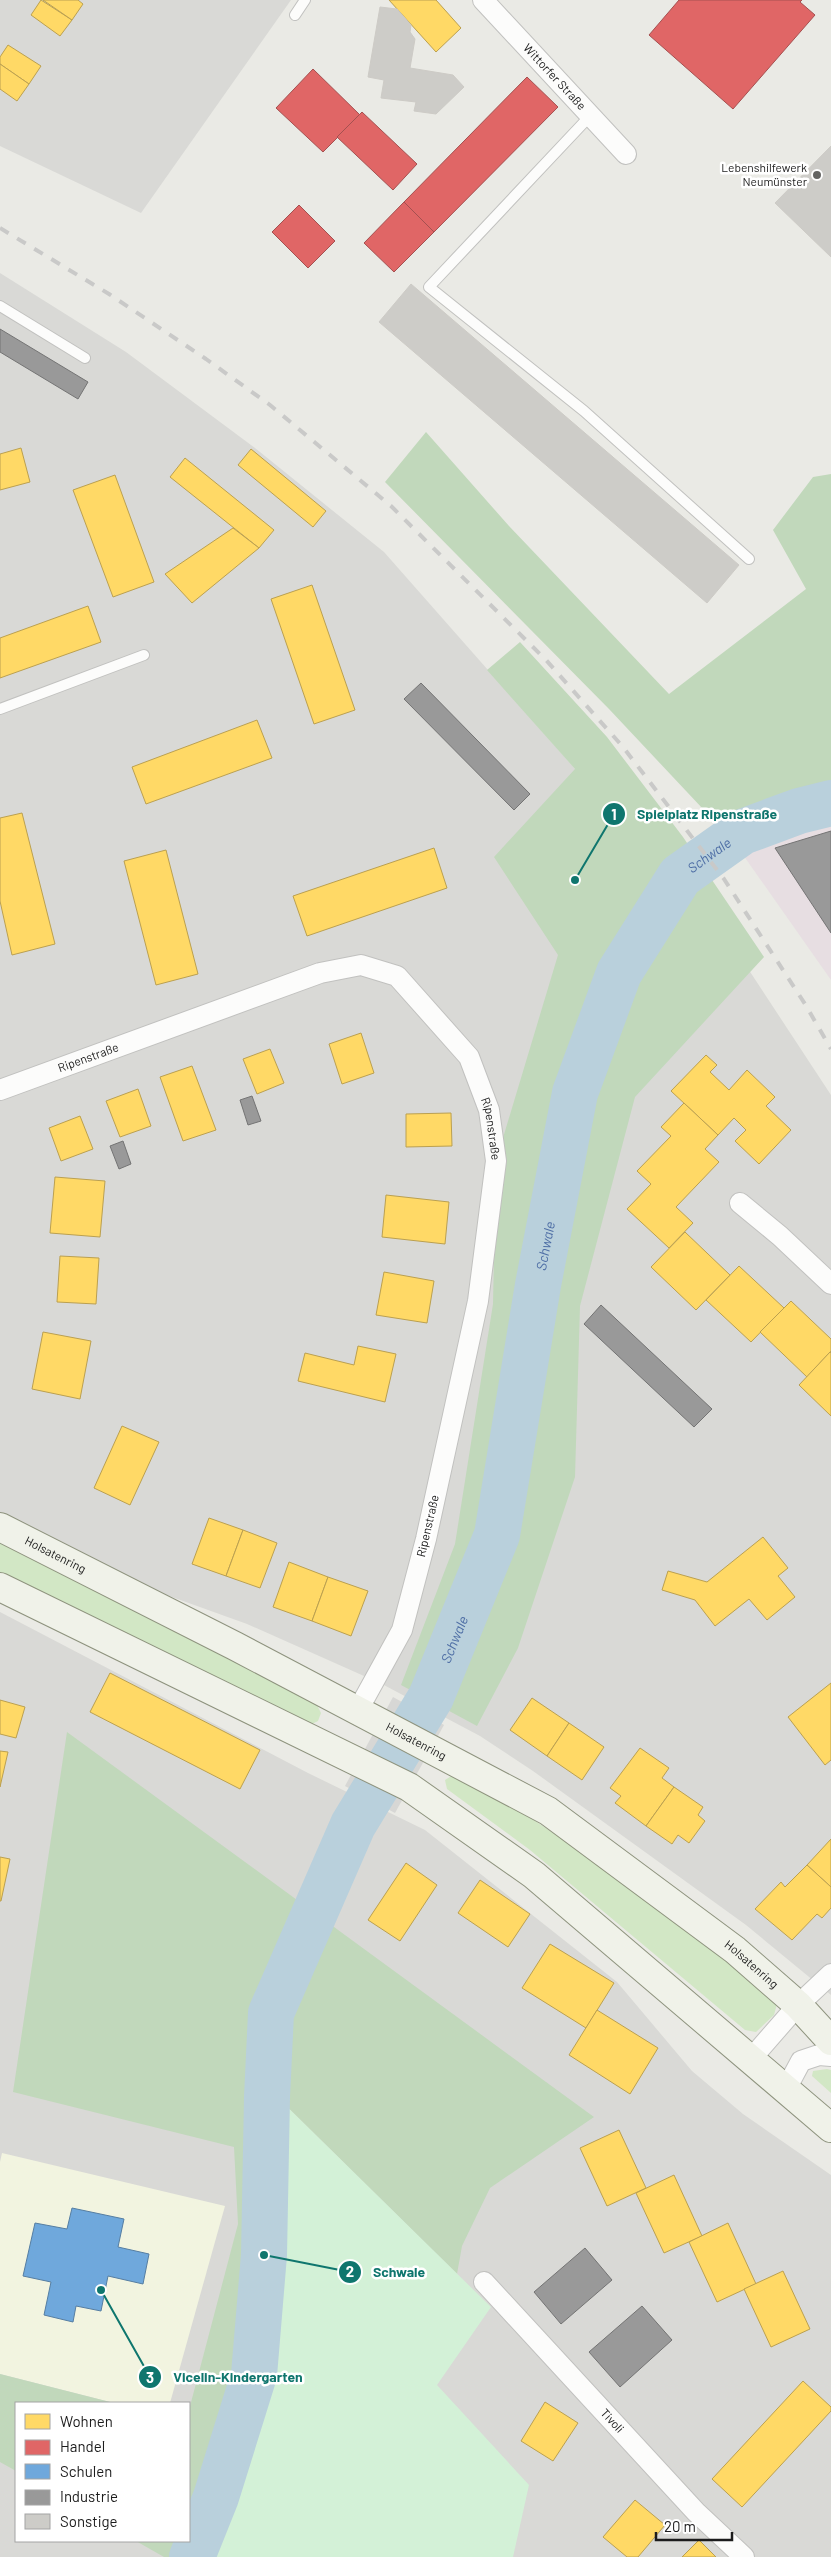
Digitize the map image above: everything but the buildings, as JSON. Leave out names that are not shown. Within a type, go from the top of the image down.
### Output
[{"type":"main road","name":"Holsatenring","points":[[0,1527],[431,1748],[548,1811],[735,1950],[798,2005],[831,2041]]},
{"type":"main road","points":[[0,1587],[410,1787],[534,1876],[831,2128]]},
{"type":"street","name":"Wittorfer Straße","points":[[483,0],[589,117],[626,154]]},
{"type":"street","name":"Ripenstraße","points":[[0,1090],[320,974],[361,965],[397,976],[469,1057],[489,1110],[496,1161],[478,1301],[426,1539],[402,1630],[369,1716]]},
{"type":"street","points":[[740,1203],[780,1236],[831,1284]]},
{"type":"street","points":[[750,2060],[798,2005],[831,1974]]},
{"type":"street","points":[[786,2089],[801,2061],[819,2054],[831,2056]]},
{"type":"street","name":"Tivoli","points":[[484,2282],[696,2512],[744,2557]]},
{"type":"lane","points":[[295,15],[305,0]]},
{"type":"lane","points":[[589,117],[429,287],[584,411],[749,559]]},
{"type":"lane","points":[[0,306],[85,358]]},
{"type":"lane","points":[[0,709],[144,655]]},
{"type":"shaded area","points":[[0,0],[291,0],[141,213],[0,146]]},
{"type":"shaded area","points":[[0,273],[126,352],[255,448],[384,552],[739,955],[831,1095],[831,1995],[746,1925],[533,1771],[480,1736],[382,1684],[247,1624],[61,1557],[0,1527]]},
{"type":"shaded area","points":[[831,819],[831,980],[734,842]]},
{"type":"shaded area","points":[[0,1612],[308,1773],[425,1830],[617,1982],[692,2071],[743,2114],[831,2175],[831,2557],[0,2557]]},
{"type":"shaded area","points":[[2,2153],[225,2206],[170,2402],[110,2402],[0,2374],[0,2162]]},
{"type":"green space","points":[[426,432],[509,526],[669,694],[806,589],[773,530],[813,477],[831,474],[831,819],[734,842],[609,709],[385,482]]},
{"type":"green space","points":[[520,642],[607,737],[683,837],[764,957],[635,1097],[580,1306],[575,1477],[518,1648],[477,1726],[401,1685],[455,1544],[493,1304],[496,1161],[558,955],[494,857],[575,769],[487,670]]},
{"type":"green space","points":[[0,1543],[316,1703],[321,1713],[318,1721],[308,1726],[0,1577]]},
{"type":"green space","points":[[67,1732],[594,2117],[490,2188],[462,2246],[457,2274],[267,2087],[254,2375],[216,2497],[192,2557],[164,2557],[138,2542],[190,2542],[190,2406],[238,2224],[234,2147],[13,2092]]},
{"type":"green space","points":[[453,1775],[511,1805],[573,1846],[731,1962],[777,2004],[774,2015],[756,2032],[745,2030],[530,1850],[447,1789],[445,1780]]},
{"type":"green space","points":[[831,2070],[831,2093],[812,2076],[813,2071]]},
{"type":"green space","points":[[267,2087],[491,2307],[437,2385],[529,2485],[513,2557],[192,2557],[216,2497],[254,2375]]},
{"type":"green space","points":[[0,2374],[110,2402],[15,2402],[15,2470],[0,2462]]},
{"type":"pier","points":[[393,1697],[444,1725],[395,1813],[345,1786]]},
{"type":"waterway","name":"Schwale","points":[[192,2557],[216,2497],[254,2375],[264,2255],[267,2097],[271,2013],[353,1825],[431,1697],[497,1535],[538,1285],[575,1093],[619,973],[680,876],[742,832],[799,811],[831,803]]},
{"type":"railway","points":[[0,228],[109,294],[206,359],[270,405],[391,506],[546,660],[623,747],[724,879],[805,1004],[831,1049]]},
{"type":"place","name":"Lebenshilfewerk Neumünster","points":[[817,175]]},
{"type":"place","name":"Spielplatz Ripenstraße","points":[[575,880]]},
{"type":"place","name":"Schwale","points":[[264,2255]]},
{"type":"place","name":"Vicelin-Kindergarten","points":[[101,2290]]}]
